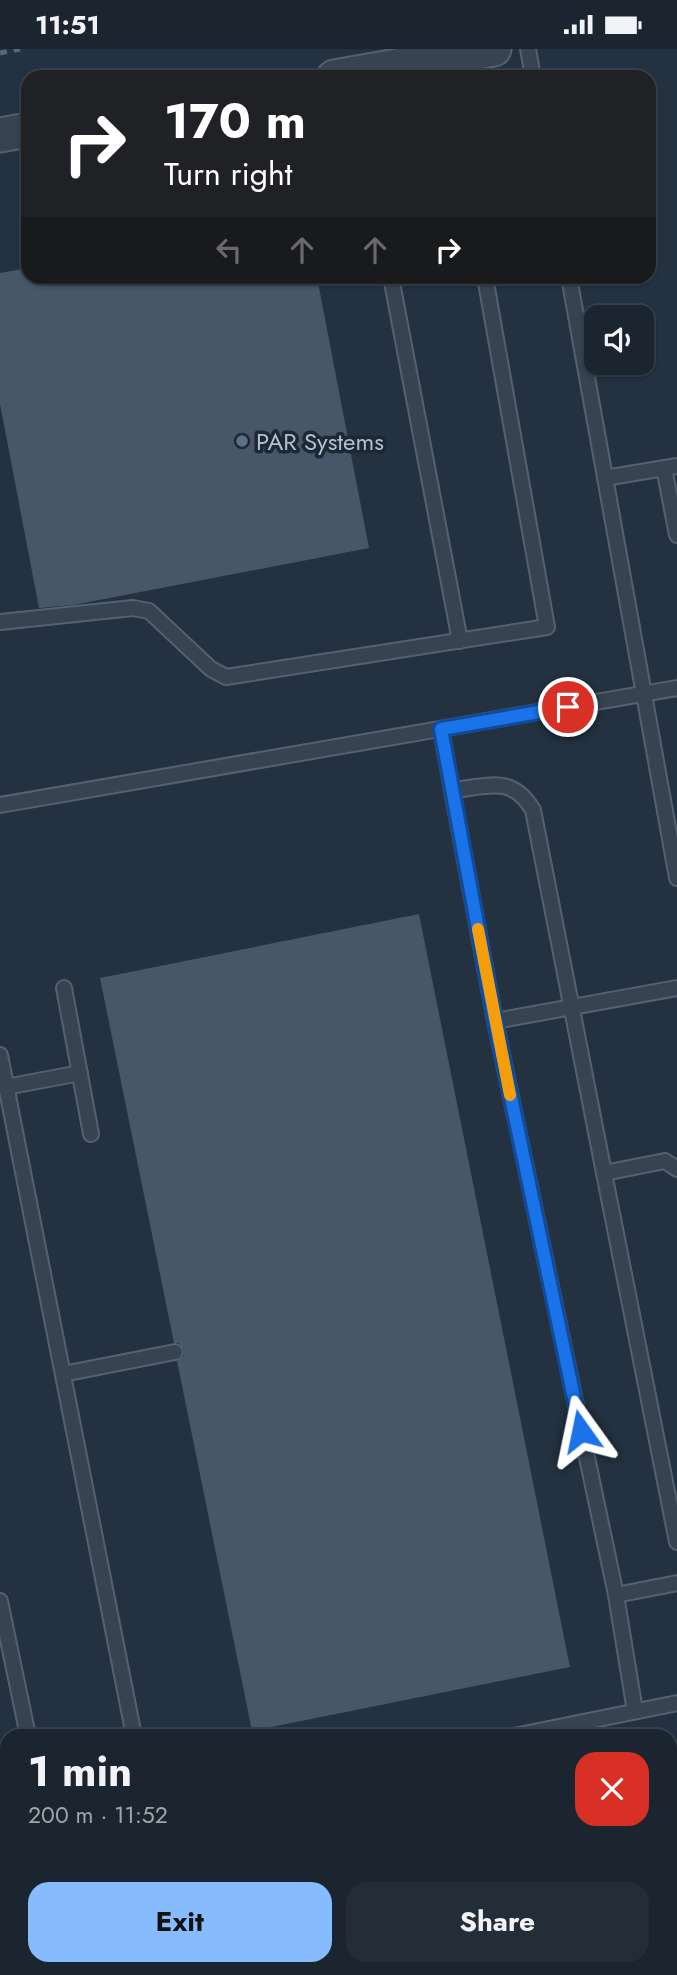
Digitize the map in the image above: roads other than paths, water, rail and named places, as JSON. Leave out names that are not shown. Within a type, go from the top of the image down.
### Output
[{"type":"street","points":[[379,70],[494,49]]},
{"type":"street","points":[[0,135],[21,131]]},
{"type":"lane","points":[[528,49],[532,70]]},
{"type":"lane","points":[[392,284],[460,641]]},
{"type":"lane","points":[[0,622],[132,608],[149,611],[211,669],[226,677],[547,627],[486,284]]},
{"type":"lane","points":[[570,284],[677,878]]},
{"type":"lane","points":[[605,478],[671,467],[677,535]]},
{"type":"lane","points":[[0,805],[677,688]]},
{"type":"lane","points":[[441,729],[495,1021],[616,1595],[635,1711]]},
{"type":"lane","points":[[452,790],[508,785],[523,794],[533,810],[569,1007],[677,1542]]},
{"type":"lane","points":[[64,988],[91,1133]]},
{"type":"lane","points":[[495,1021],[677,988]]},
{"type":"lane","points":[[0,1055],[133,1729]]},
{"type":"lane","points":[[6,1087],[80,1073]]},
{"type":"lane","points":[[604,1173],[665,1161],[677,1170]]},
{"type":"lane","points":[[63,1374],[175,1352]]},
{"type":"lane","points":[[616,1595],[677,1583]]},
{"type":"lane","points":[[0,1601],[27,1729]]},
{"type":"lane","points":[[548,1729],[677,1703]]},
{"type":"railway","points":[[0,53],[20,49]]},
{"type":"place","name":"PAR Systems","points":[[242,441]]}]
